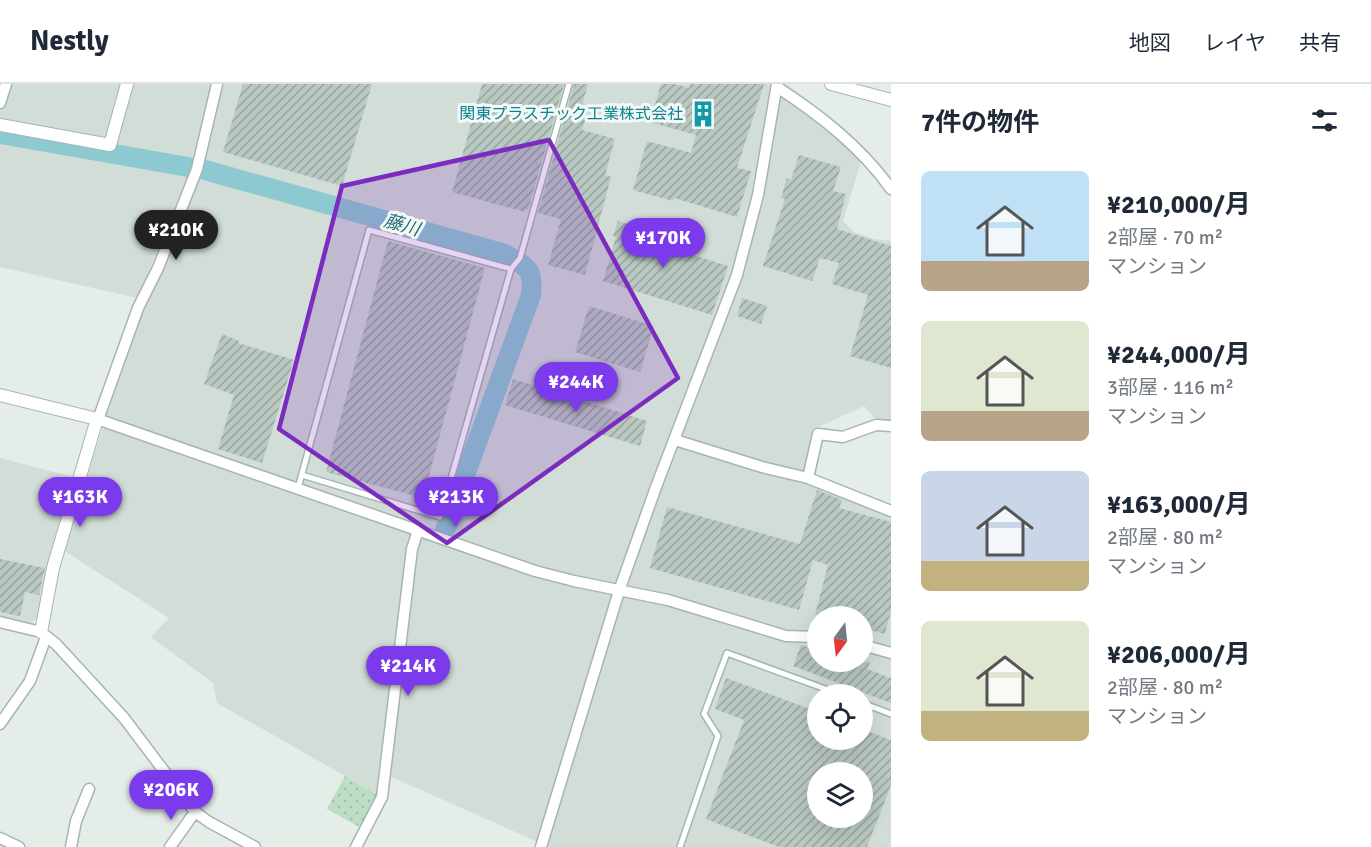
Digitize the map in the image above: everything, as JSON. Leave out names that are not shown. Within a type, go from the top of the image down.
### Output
[{"type":"street","points":[[0,103],[6,84]]},
{"type":"street","points":[[0,125],[111,145],[127,84]]},
{"type":"street","points":[[0,724],[30,681],[44,634],[53,568],[96,419],[100,414],[138,308],[158,268],[196,169],[218,84]]},
{"type":"street","points":[[831,84],[891,100]]},
{"type":"street","points":[[541,847],[619,591],[737,275],[758,195],[777,85],[861,152],[891,189]]},
{"type":"street","points":[[0,395],[96,419],[535,571],[668,600],[786,636],[807,637]]},
{"type":"street","points":[[808,478],[818,434],[843,437],[876,425],[891,426]]},
{"type":"street","points":[[675,440],[762,467],[808,478],[891,511]]},
{"type":"street","points":[[356,847],[382,796],[412,549],[418,530]]},
{"type":"street","points":[[0,622],[44,634],[56,644],[124,718],[195,812],[255,847]]},
{"type":"street","points":[[873,648],[891,653]]},
{"type":"street","points":[[71,847],[76,821],[89,789]]},
{"type":"street","points":[[170,847],[195,812]]},
{"type":"street","points":[[0,838],[19,847]]},
{"type":"lane","points":[[302,475],[440,517],[511,269],[520,258],[569,84]]},
{"type":"lane","points":[[298,488],[369,230],[511,269]]},
{"type":"lane","points":[[680,847],[718,736],[704,714],[727,653],[812,684]]},
{"type":"lane","points":[[873,707],[891,714]]},
{"type":"highlighted area","points":[[549,140],[678,378],[447,543],[279,429],[342,186]]},
{"type":"shaded area","points":[[0,84],[212,84],[189,172],[138,298],[0,267]]},
{"type":"shaded area","points":[[223,84],[780,84],[862,158],[843,221],[854,232],[874,239],[891,241],[891,420],[878,422],[864,406],[816,428],[805,474],[891,514],[891,847],[538,847],[538,842],[385,774],[382,797],[217,703],[213,683],[151,637],[169,618],[63,550],[141,310],[200,175]]},
{"type":"shaded area","points":[[0,458],[73,477],[50,553],[36,619],[30,623],[0,617]]},
{"type":"green space","points":[[345,776],[378,795],[363,829],[327,809]]},
{"type":"building","points":[[243,84],[372,84],[342,186],[223,152]]},
{"type":"building","points":[[482,84],[564,84],[528,210],[525,209],[525,212],[452,192]]},
{"type":"building","points":[[574,84],[588,84],[580,112],[587,114],[582,130],[615,139],[605,175],[611,177],[585,275],[548,265],[561,219],[538,213]]},
{"type":"building","points":[[661,84],[675,84],[689,88],[690,84],[764,84],[737,168],[751,171],[737,217],[674,198],[673,201],[633,190],[647,141],[691,153],[696,135],[650,122]]},
{"type":"building","points":[[799,155],[841,167],[833,191],[846,194],[837,229],[891,246],[891,368],[850,356],[868,295],[832,284],[839,263],[820,258],[812,281],[763,266],[785,199],[781,198],[787,178],[791,180]]},
{"type":"building","points":[[618,221],[680,239],[677,250],[728,266],[712,315],[603,281],[616,237],[613,236]]},
{"type":"building","points":[[388,241],[485,268],[423,498],[326,472]]},
{"type":"building","points":[[742,298],[767,306],[761,324],[737,316]]},
{"type":"building","points":[[589,306],[654,326],[640,372],[575,352]]},
{"type":"building","points":[[222,334],[239,341],[238,343],[294,360],[262,463],[218,449],[234,395],[204,384]]},
{"type":"building","points":[[513,379],[647,421],[640,446],[505,405]]},
{"type":"building","points":[[817,490],[842,500],[839,508],[891,522],[891,611],[885,634],[873,631],[873,606],[817,606],[828,565],[813,560],[799,610],[650,568],[667,507],[800,544]]},
{"type":"building","points":[[0,559],[45,568],[39,595],[25,592],[20,616],[0,612]]},
{"type":"building","points":[[801,645],[807,647],[807,671],[793,666]]},
{"type":"building","points":[[873,671],[891,678],[891,703],[873,696],[873,684],[841,684],[809,672]]},
{"type":"building","points":[[726,678],[807,708],[807,750],[873,750],[873,733],[891,740],[891,785],[867,847],[779,847],[706,819],[744,720],[715,709]]},
{"type":"waterway","name":"藤川","points":[[1,134],[205,170],[505,254],[524,266],[530,274],[531,295],[445,530]]},
{"type":"place","name":"関東プラスチック工業株式会社","points":[[703,114]]}]
